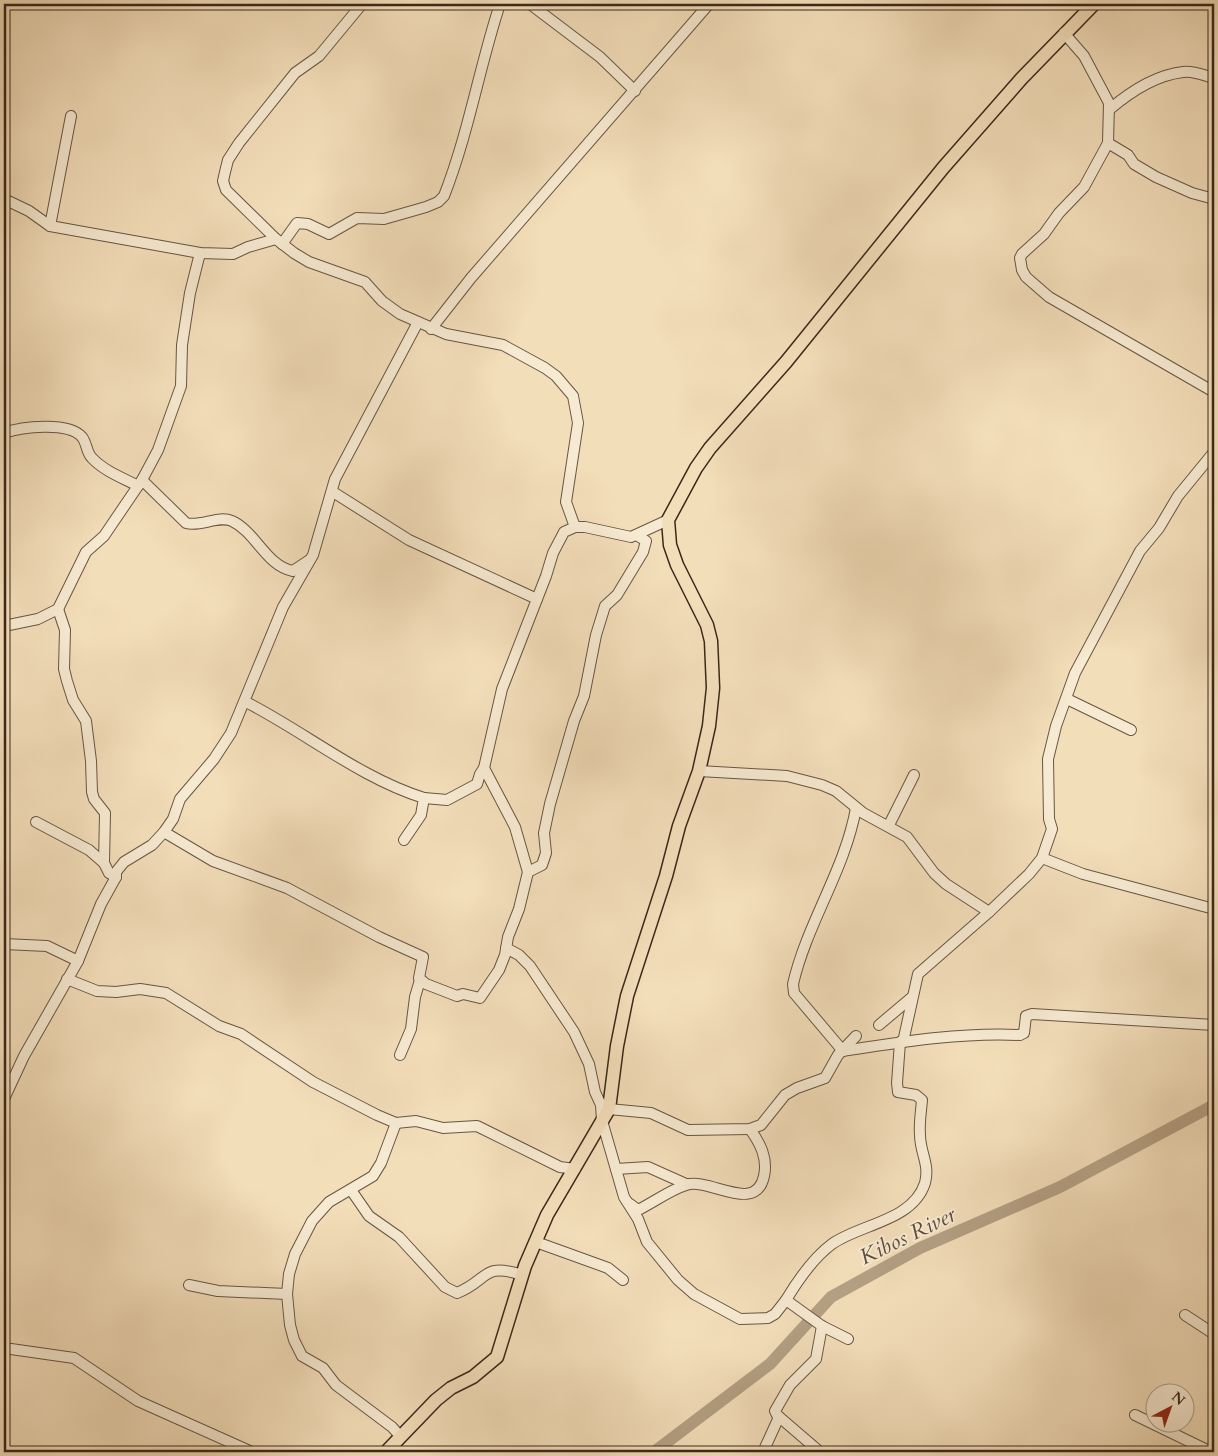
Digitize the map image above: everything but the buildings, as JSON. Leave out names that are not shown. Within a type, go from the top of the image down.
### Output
[{"type":"main road","points":[[386,1452],[436,1400],[451,1388],[473,1376],[496,1357],[522,1276],[547,1215],[609,1109],[617,1046],[627,996],[666,876],[679,826],[699,771],[709,726],[713,688],[711,641],[707,625],[677,565],[670,545],[668,520],[696,468],[710,448],[786,362],[943,168],[1064,33],[1094,4]]},
{"type":"street","points":[[362,4],[319,56],[295,73],[278,93],[228,160],[222,181],[226,190],[279,242],[309,262],[366,282],[382,300],[400,314],[431,328],[503,345],[556,376],[569,390],[576,403],[578,423],[566,502],[575,527]]},
{"type":"street","points":[[4,199],[29,210],[50,226],[200,253],[233,254],[248,247],[279,242],[296,223],[308,224],[329,234],[357,218],[384,219],[426,207],[438,202],[444,196],[469,126],[500,4]]},
{"type":"street","points":[[530,4],[600,58],[635,91]]},
{"type":"street","points":[[431,328],[471,278],[709,4]]},
{"type":"street","points":[[1064,33],[1084,56],[1102,87],[1110,109],[1108,143],[1084,186],[1059,213],[1044,234],[1022,254],[1020,264],[1022,270],[1035,286],[1056,302],[1214,392]]},
{"type":"street","points":[[1110,109],[1153,80],[1183,72],[1214,78]]},
{"type":"street","points":[[50,226],[71,116]]},
{"type":"street","points":[[1108,143],[1156,177],[1192,194],[1214,200]]},
{"type":"street","points":[[4,626],[38,619],[58,610],[86,552],[104,536],[140,483],[158,450],[181,386],[183,336],[190,294],[200,253]]},
{"type":"street","points":[[4,1099],[29,1048],[78,961],[101,904],[116,877],[116,872],[124,862],[152,845],[164,832],[173,820],[180,800],[224,745],[246,702],[252,681],[283,607],[311,559],[333,492],[335,479],[418,322]]},
{"type":"street","points":[[4,433],[20,427],[65,428],[74,431],[85,440],[91,456],[115,474],[140,483],[186,523],[203,523],[224,519],[233,522],[243,528],[280,566],[287,570],[298,568],[311,559]]},
{"type":"street","points":[[506,948],[520,955],[530,966],[574,1032],[589,1064],[595,1092],[601,1105],[602,1121],[626,1202],[638,1219],[647,1242],[678,1280],[694,1294],[740,1319],[768,1318],[775,1314],[790,1303],[796,1284],[822,1253],[833,1244],[910,1205],[924,1184],[928,1167],[921,1149],[922,1100],[916,1095],[898,1092],[896,1083],[902,1042],[916,978],[921,970],[989,912],[1029,874],[1042,858],[1052,829],[1049,819],[1048,759],[1056,726],[1075,673],[1140,551],[1159,528],[1178,496],[1214,452]]},
{"type":"street","points":[[333,492],[408,540],[537,599]]},
{"type":"street","points":[[246,702],[275,716],[338,756],[404,792],[424,798],[448,800],[478,784],[480,774],[484,768],[502,689],[560,538],[568,529],[575,527],[585,527],[621,537],[638,536],[668,520]]},
{"type":"street","points":[[528,872],[542,865],[546,853],[544,833],[550,804],[586,687],[598,628],[605,606],[617,595],[643,552],[646,541],[638,536]]},
{"type":"street","points":[[58,610],[65,630],[64,669],[66,682],[87,728],[92,792],[94,799],[105,813],[104,864]]},
{"type":"street","points":[[1067,699],[1131,730]]},
{"type":"street","points":[[420,980],[457,996],[463,994],[480,998],[499,970],[519,909],[528,872],[515,827],[484,768]]},
{"type":"street","points":[[699,771],[764,774],[802,779],[836,791],[856,808],[907,837],[923,861],[946,884],[989,912]]},
{"type":"street","points":[[888,825],[914,774]]},
{"type":"street","points":[[404,840],[421,815],[424,798]]},
{"type":"street","points":[[843,1051],[794,993],[793,984],[824,894],[851,835],[856,808]]},
{"type":"street","points":[[36,822],[89,850],[116,877]]},
{"type":"street","points":[[164,832],[213,861],[287,888],[379,937],[423,957],[411,1029],[400,1055]]},
{"type":"street","points":[[1042,858],[1060,867],[1082,874],[1214,909]]},
{"type":"street","points":[[4,944],[47,946],[78,961]]},
{"type":"street","points":[[67,979],[97,991],[116,992],[140,989],[166,993],[219,1026],[241,1034],[314,1082],[396,1123],[416,1121],[448,1128],[477,1126],[560,1167],[575,1169]]},
{"type":"street","points":[[879,1025],[911,998]]},
{"type":"street","points":[[843,1051],[960,1036],[1020,1035],[1024,1033],[1026,1016],[1032,1014],[1214,1025]]},
{"type":"street","points":[[609,1109],[651,1113],[688,1130],[750,1129],[761,1125],[785,1095],[797,1088],[825,1078],[843,1051],[856,1036]]},
{"type":"street","points":[[396,1123],[374,1176],[329,1202],[312,1221],[295,1254],[289,1274],[287,1294],[290,1325],[294,1340],[302,1356],[323,1368],[336,1385],[392,1427],[401,1437]]},
{"type":"street","points":[[626,1202],[638,1210],[686,1184],[700,1183],[738,1194],[750,1193],[758,1188],[764,1176],[764,1154],[750,1129]]},
{"type":"street","points":[[616,1169],[648,1167],[686,1184]]},
{"type":"street","points":[[351,1190],[369,1216],[399,1237],[445,1287],[457,1293],[471,1286],[487,1272],[493,1270],[506,1270],[522,1276]]},
{"type":"street","points":[[536,1242],[608,1268],[623,1280]]},
{"type":"street","points":[[190,1285],[218,1291],[287,1294]]},
{"type":"street","points":[[790,1303],[820,1324],[848,1339]]},
{"type":"street","points":[[1185,1314],[1214,1334]]},
{"type":"street","points":[[820,1324],[816,1360],[783,1396],[776,1411],[779,1417],[820,1452]]},
{"type":"street","points":[[4,1348],[74,1358],[138,1401],[252,1452]]},
{"type":"street","points":[[1135,1415],[1210,1452]]},
{"type":"street","points":[[763,1452],[779,1417]]},
{"type":"waterway","name":"Kibos River","points":[[654,1452],[770,1364],[831,1297],[920,1248],[1060,1187],[1214,1105]]}]
